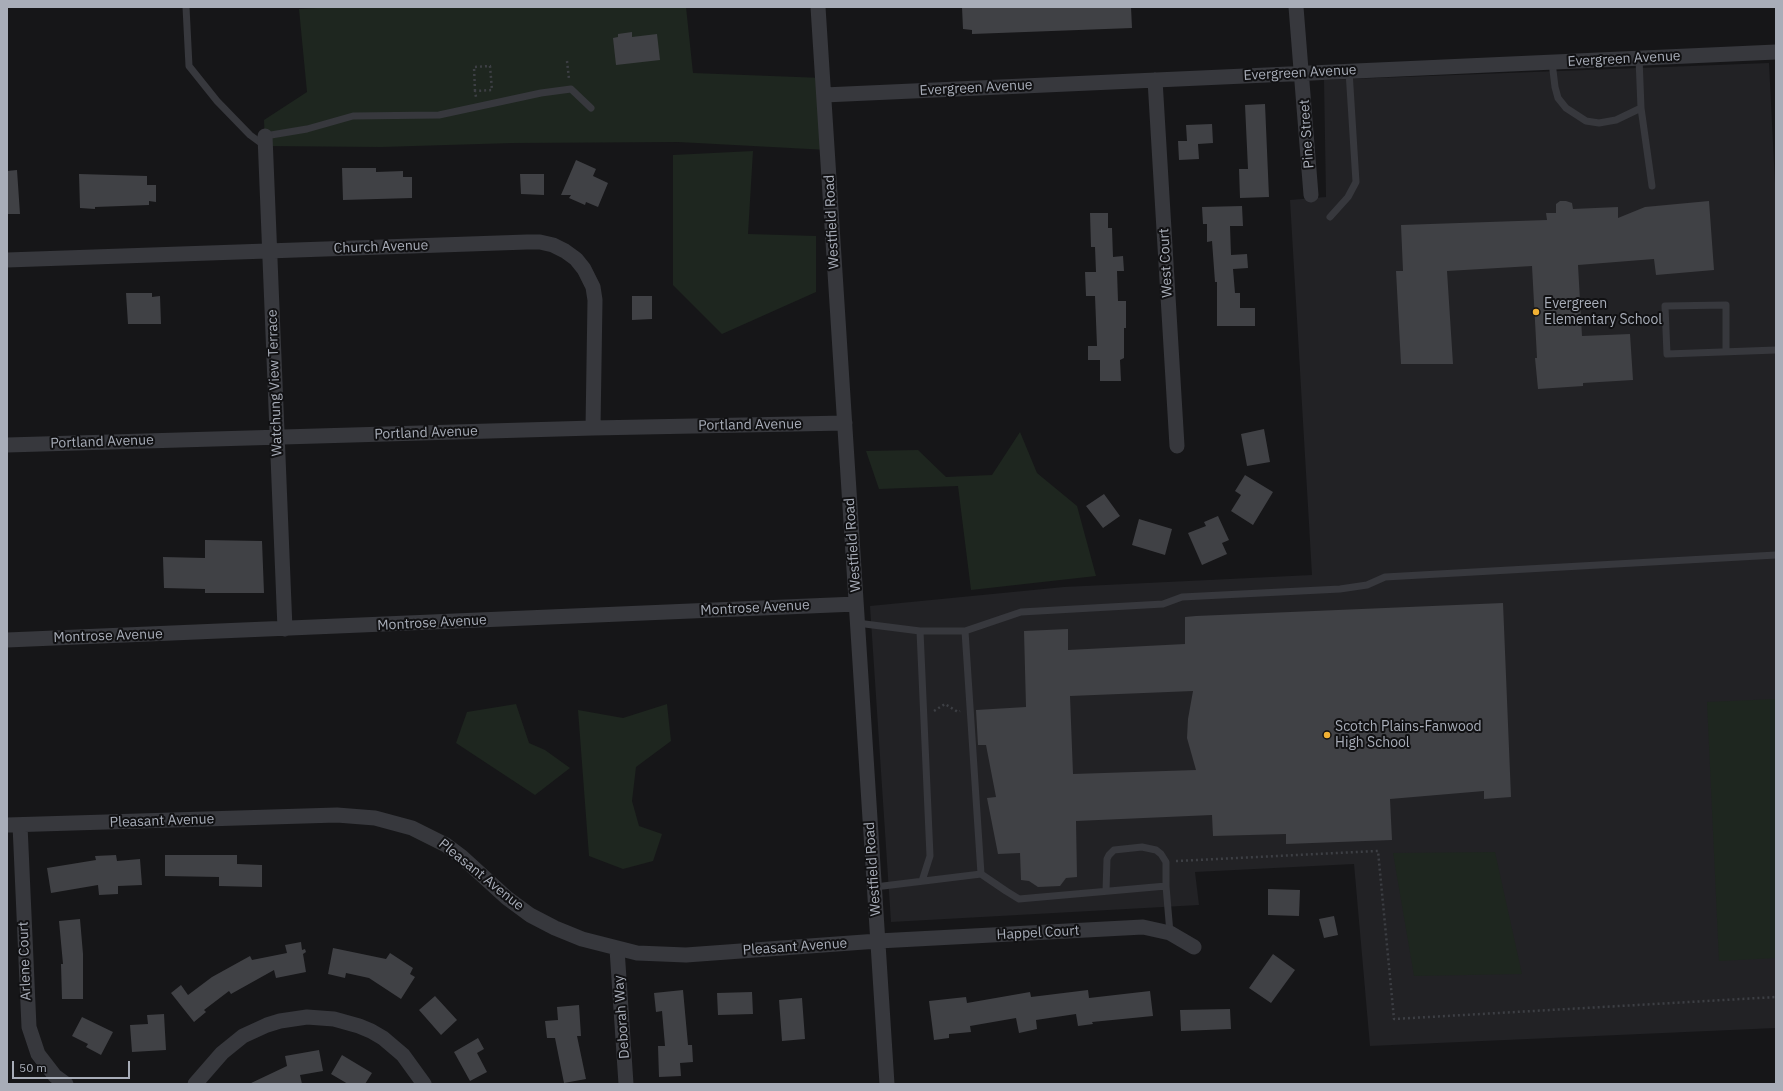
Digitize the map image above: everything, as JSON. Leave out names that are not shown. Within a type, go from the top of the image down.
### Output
[{"type":"street","name":"Westfield Road","points":[[818,7],[887,1084]]},
{"type":"street","name":"Pine Street","points":[[1296,7],[1311,195]]},
{"type":"street","name":"Evergreen Avenue","points":[[824,94],[1776,52]]},
{"type":"street","name":"West Court","points":[[1155,80],[1177,446]]},
{"type":"street","name":"Watchung View Terrace","points":[[265,141],[285,629]]},
{"type":"street","name":"Church Avenue","points":[[7,260],[527,242],[540,242],[553,245],[565,251],[584,269],[593,287],[595,300],[593,428]]},
{"type":"street","name":"Portland Avenue","points":[[7,445],[593,428],[845,423]]},
{"type":"street","name":"Montrose Avenue","points":[[7,640],[856,604]]},
{"type":"street","name":"Pleasant Avenue","points":[[14,825],[337,815],[375,818],[412,828],[446,845],[462,857],[507,898],[530,915],[555,928],[582,939],[617,949],[638,953],[686,955],[878,941]]},
{"type":"street","name":"Arlene Court","points":[[14,825],[28,1027],[38,1054],[55,1076],[66,1084]]},
{"type":"street","name":"Happel Court","points":[[878,941],[1143,927],[1170,933],[1194,947]]},
{"type":"street","name":"Deborah Way","points":[[617,949],[626,1084]]},
{"type":"street","points":[[195,1084],[222,1053],[243,1036],[280,1020],[307,1017],[334,1018],[372,1031],[404,1055],[424,1084]]},
{"type":"lane","points":[[186,7],[189,66],[217,101],[250,135],[265,141],[353,116],[439,115],[541,93],[571,89],[590,108]]},
{"type":"lane","points":[[1639,58],[1641,108],[1652,186]]},
{"type":"lane","points":[[1552,62],[1558,98],[1566,108],[1586,121],[1599,123],[1616,120],[1641,108]]},
{"type":"lane","points":[[1330,218],[1348,197],[1356,182],[1349,71]]},
{"type":"lane","points":[[1726,352],[1726,304],[1665,306],[1667,354],[1726,352],[1776,350]]},
{"type":"lane","points":[[857,623],[920,631],[965,632],[1021,612],[1163,604],[1182,597],[1340,589],[1367,585],[1385,577],[1776,554]]},
{"type":"lane","points":[[920,631],[930,856],[922,881]]},
{"type":"lane","points":[[965,632],[981,874]]},
{"type":"lane","points":[[1106,891],[1107,859],[1114,850],[1142,847],[1156,850],[1161,854],[1166,862],[1166,886],[1170,933]]},
{"type":"lane","points":[[875,888],[981,874],[1019,899],[1166,886]]},
{"type":"path","points":[[567,61],[571,89]]},
{"type":"path","points":[[475,90],[492,90],[490,66],[474,67],[475,90],[477,108]]},
{"type":"path","points":[[924,717],[945,704],[958,712],[970,708]]},
{"type":"path","points":[[1166,862],[1378,851],[1394,1019],[1776,997]]},
{"type":"shaded area","points":[[334,7],[686,7],[693,73],[823,78],[828,150],[678,142],[513,143],[381,147],[265,146],[264,120],[307,92],[299,9]]},
{"type":"shaded area","name":"Scotch Plains-Fanwood High School","points":[[1769,63],[1776,203],[1776,1028],[1370,1046],[1354,864],[1195,872],[1199,905],[891,922],[870,606],[1064,587],[1312,575],[1290,200],[1326,197],[1324,80]]},
{"type":"shaded area","points":[[753,151],[748,234],[816,236],[816,292],[722,334],[673,285],[673,155]]},
{"type":"shaded area","points":[[1020,432],[1037,473],[1077,506],[1096,576],[971,590],[958,486],[879,489],[866,451],[918,450],[946,477],[992,475]]},
{"type":"shaded area","points":[[1776,699],[1776,958],[1719,961],[1707,702]]},
{"type":"shaded area","points":[[516,704],[529,743],[545,750],[570,768],[535,795],[456,743],[467,712]]},
{"type":"shaded area","points":[[667,704],[671,741],[636,767],[632,801],[639,826],[662,834],[653,861],[623,869],[589,856],[578,710],[623,718]]},
{"type":"shaded area","points":[[1495,852],[1522,974],[1414,976],[1393,853]]},
{"type":"building","points":[[962,7],[1131,7],[1132,28],[972,34],[972,30],[963,29]]},
{"type":"building","points":[[632,32],[632,37],[657,34],[660,60],[616,65],[613,38],[618,37],[618,34]]},
{"type":"building","points":[[1265,104],[1269,197],[1240,198],[1239,169],[1248,169],[1245,105]]},
{"type":"building","points":[[1212,124],[1213,143],[1198,144],[1199,159],[1179,160],[1178,141],[1187,141],[1186,125]]},
{"type":"building","points":[[576,160],[596,169],[593,176],[608,183],[598,207],[586,202],[585,205],[569,198],[571,195],[561,195]]},
{"type":"building","points":[[342,168],[376,168],[376,172],[403,171],[403,177],[412,177],[412,198],[343,200]]},
{"type":"building","points":[[17,170],[20,214],[7,214],[7,171]]},
{"type":"building","points":[[79,174],[147,176],[147,185],[156,185],[156,202],[149,201],[149,205],[95,207],[95,209],[80,208]]},
{"type":"building","points":[[520,174],[544,174],[544,195],[521,194]]},
{"type":"building","points":[[1560,201],[1572,203],[1573,209],[1618,207],[1618,218],[1645,207],[1709,201],[1714,270],[1656,275],[1654,259],[1578,265],[1582,336],[1630,334],[1633,380],[1583,383],[1583,386],[1538,389],[1535,358],[1537,358],[1532,266],[1447,271],[1453,364],[1401,364],[1396,271],[1403,271],[1401,225],[1547,220],[1546,213],[1556,213],[1556,204]]},
{"type":"building","points":[[1242,206],[1243,226],[1230,226],[1231,255],[1247,254],[1248,268],[1233,269],[1235,293],[1240,293],[1240,308],[1255,308],[1255,326],[1217,326],[1217,282],[1215,282],[1212,241],[1207,242],[1207,224],[1203,224],[1202,207]]},
{"type":"building","points":[[1090,213],[1108,213],[1108,228],[1112,228],[1113,257],[1123,256],[1124,271],[1117,271],[1118,301],[1126,301],[1124,358],[1120,360],[1121,381],[1100,381],[1100,360],[1088,360],[1088,346],[1097,346],[1095,296],[1086,296],[1085,272],[1096,272],[1095,247],[1091,247]]},
{"type":"building","points":[[126,293],[152,293],[152,297],[160,296],[161,324],[128,324]]},
{"type":"building","points":[[632,296],[652,296],[652,319],[632,320]]},
{"type":"building","points":[[1264,429],[1270,462],[1247,466],[1241,434]]},
{"type":"building","points":[[1245,475],[1273,492],[1253,525],[1231,511],[1241,495],[1235,491]]},
{"type":"building","points":[[1104,494],[1120,516],[1103,528],[1086,506]]},
{"type":"building","points":[[1218,516],[1229,540],[1222,543],[1227,554],[1202,565],[1188,533],[1206,526],[1204,522]]},
{"type":"building","points":[[1139,519],[1172,529],[1165,555],[1132,545]]},
{"type":"building","points":[[205,540],[262,541],[264,593],[205,593],[205,589],[164,588],[163,557],[205,558]]},
{"type":"building","points":[[1503,603],[1511,797],[1484,799],[1484,791],[1390,799],[1392,840],[1286,844],[1286,834],[1213,836],[1212,815],[1076,821],[1077,877],[1066,878],[1060,886],[1038,887],[1029,881],[1021,880],[1020,853],[998,854],[987,798],[996,797],[986,745],[978,745],[976,710],[1026,707],[1024,631],[1068,629],[1068,650],[1185,644],[1185,617]],"holes":[[[1193,691],[1188,719],[1187,738],[1196,770],[1073,774],[1070,696]]]},
{"type":"building","points":[[116,855],[117,861],[140,859],[142,885],[118,886],[118,894],[99,895],[98,885],[51,893],[47,868],[96,860],[95,856]]},
{"type":"building","points":[[165,855],[237,855],[237,864],[262,865],[262,887],[219,886],[219,877],[165,876]]},
{"type":"building","points":[[1268,889],[1300,890],[1299,916],[1268,915]]},
{"type":"building","points":[[1334,916],[1338,935],[1324,938],[1319,919]]},
{"type":"building","points":[[80,919],[83,954],[83,999],[62,999],[61,964],[63,964],[59,921]]},
{"type":"building","points":[[301,942],[302,950],[305,949],[306,952],[303,954],[306,972],[276,978],[274,970],[231,994],[229,991],[204,1010],[206,1012],[194,1022],[171,993],[181,985],[188,995],[212,977],[250,956],[252,960],[287,953],[285,945]]},
{"type":"building","points":[[333,948],[386,959],[390,953],[413,968],[410,974],[415,977],[401,999],[369,978],[346,973],[345,978],[328,974]]},
{"type":"building","points":[[1273,954],[1295,970],[1271,1003],[1249,988]]},
{"type":"building","points":[[683,990],[688,1045],[692,1045],[693,1062],[680,1063],[681,1076],[659,1077],[658,1046],[665,1046],[662,1011],[656,1012],[654,993]]},
{"type":"building","points":[[1088,990],[1089,998],[1150,991],[1153,1016],[1092,1022],[1093,1024],[1078,1026],[1076,1014],[1036,1020],[1037,1029],[1019,1033],[1016,1018],[970,1026],[971,1032],[949,1034],[949,1038],[934,1040],[929,1001],[966,997],[967,1003],[1030,992],[1031,997]]},
{"type":"building","points":[[752,992],[753,1014],[718,1015],[717,993]]},
{"type":"building","points":[[435,996],[457,1020],[441,1035],[419,1010]]},
{"type":"building","points":[[802,998],[805,1039],[782,1041],[779,1000]]},
{"type":"building","points":[[579,1005],[581,1036],[577,1036],[586,1079],[564,1083],[555,1038],[547,1038],[545,1021],[558,1020],[557,1007]]},
{"type":"building","points":[[1230,1009],[1231,1029],[1181,1031],[1180,1010]]},
{"type":"building","points":[[164,1014],[166,1050],[132,1052],[130,1025],[148,1024],[147,1015]]},
{"type":"building","points":[[82,1017],[113,1032],[101,1055],[86,1047],[88,1044],[72,1036]]},
{"type":"building","points":[[478,1038],[484,1049],[477,1053],[487,1072],[470,1081],[454,1052]]},
{"type":"building","points":[[319,1050],[323,1071],[300,1075],[302,1084],[249,1084],[287,1066],[285,1056]]},
{"type":"building","points":[[342,1055],[372,1073],[365,1084],[348,1084],[331,1074]]},
{"type":"place","name":"Evergreen Elementary School","points":[[1536,312]]},
{"type":"place","name":"Scotch Plains-Fanwood High School","points":[[1327,735]]}]
